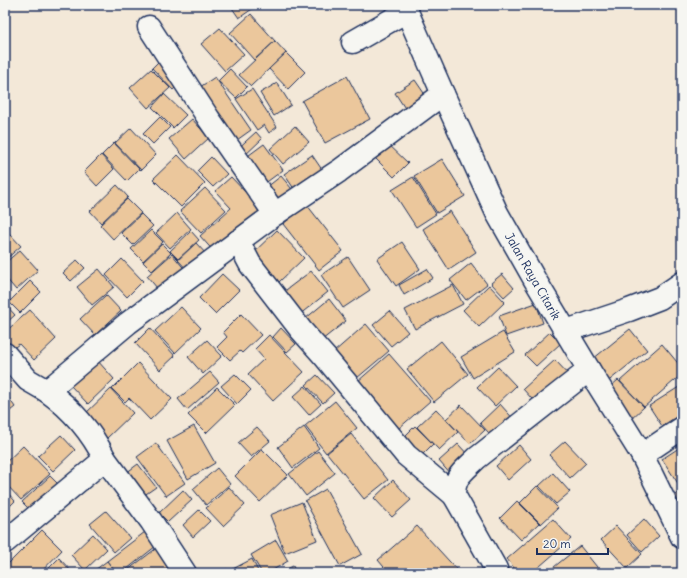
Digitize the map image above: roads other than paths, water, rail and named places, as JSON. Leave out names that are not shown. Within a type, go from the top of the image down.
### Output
[{"type":"street","points":[[353,42],[406,8]]},
{"type":"street","name":"Jalan Raya Citarik","points":[[406,8],[497,213],[535,280],[642,455],[682,537]]},
{"type":"street","points":[[149,28],[208,119],[275,214]]},
{"type":"street","points":[[47,391],[128,323],[275,214],[339,172],[443,94]]},
{"type":"street","points":[[238,241],[250,264],[301,330],[406,455],[454,495],[496,569],[495,573]]},
{"type":"street","points":[[566,331],[630,310],[660,298],[682,283]]},
{"type":"street","points":[[5,354],[28,380],[47,391],[78,418],[105,459],[151,521],[185,573]]},
{"type":"street","points":[[454,495],[454,484],[460,475],[477,458],[589,370]]},
{"type":"street","points":[[642,455],[682,428]]},
{"type":"street","points":[[5,542],[105,459]]}]
